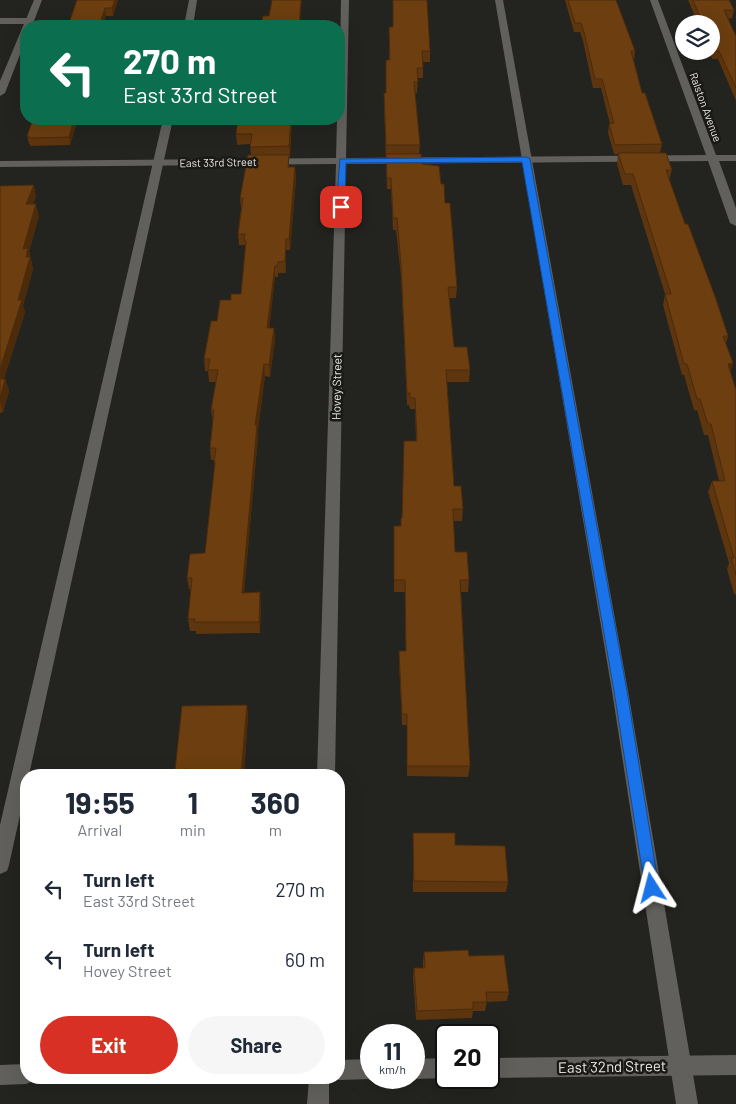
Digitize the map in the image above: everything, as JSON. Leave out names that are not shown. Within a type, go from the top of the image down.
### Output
[{"type":"street","points":[[29,20],[38,0]]},
{"type":"street","points":[[189,20],[194,0]]},
{"type":"street","name":"Hovey Street","points":[[345,0],[345,20]]},
{"type":"street","points":[[499,0],[620,691],[687,1104]]},
{"type":"street","name":"Ralston Avenue","points":[[654,0],[736,223]]},
{"type":"street","points":[[0,21],[20,24]]},
{"type":"street","points":[[0,93],[20,43]]},
{"type":"street","points":[[22,769],[167,125]]},
{"type":"street","name":"Hovey Street","points":[[326,769],[343,125]]},
{"type":"street","name":"East 33rd Street","points":[[0,164],[736,158]]},
{"type":"street","points":[[0,865],[20,776]]},
{"type":"street","name":"East 32nd Street","points":[[500,1068],[736,1065]]},
{"type":"street","points":[[345,1070],[360,1069]]},
{"type":"street","points":[[0,1075],[20,1074]]},
{"type":"street","points":[[318,1104],[319,1084]]},
{"type":"building","points":[[77,0],[115,0],[112,8],[105,8],[101,20],[70,20]]},
{"type":"building","points":[[272,0],[301,0],[299,20],[262,20],[263,16],[269,16]]},
{"type":"building","points":[[393,0],[427,0],[430,51],[422,51],[423,68],[417,68],[418,82],[414,82],[420,145],[386,145],[384,93],[386,93],[386,60],[390,60],[389,27],[393,27]]},
{"type":"building","points":[[568,0],[616,0],[635,51],[631,51],[642,93],[645,93],[662,144],[615,145],[609,124],[614,123],[602,79],[595,79],[581,23],[575,23]]},
{"type":"building","points":[[693,0],[729,0],[734,10],[724,10],[736,36],[736,88],[720,53],[720,15],[699,15]]},
{"type":"building","points":[[31,125],[72,125],[69,137],[28,138],[29,136],[27,136]]},
{"type":"building","points":[[237,125],[291,125],[289,146],[250,147],[252,134],[236,134]]},
{"type":"building","points":[[618,153],[666,153],[672,170],[666,170],[668,176],[685,224],[688,224],[728,336],[723,336],[733,363],[728,364],[736,390],[736,575],[731,558],[734,558],[712,481],[725,481],[711,424],[708,424],[700,399],[697,399],[687,364],[684,364],[665,294],[671,294],[633,174],[625,174]]},
{"type":"building","points":[[386,154],[421,154],[422,164],[439,166],[441,184],[444,184],[445,203],[450,203],[457,287],[448,287],[454,347],[467,347],[470,370],[446,370],[454,486],[461,486],[463,509],[453,509],[455,552],[467,552],[469,580],[460,580],[470,766],[407,766],[407,714],[402,714],[399,651],[406,651],[405,580],[394,580],[394,526],[401,526],[402,518],[404,441],[417,441],[415,398],[410,398],[410,393],[407,393],[397,218],[393,218],[391,178],[387,178]]},
{"type":"building","points":[[248,155],[289,155],[288,167],[295,167],[289,239],[286,239],[285,261],[278,262],[277,266],[275,266],[267,328],[274,328],[269,365],[264,364],[255,425],[257,425],[242,593],[260,592],[259,622],[194,622],[195,619],[188,619],[192,578],[187,578],[190,554],[205,553],[216,448],[210,448],[214,410],[211,410],[218,370],[208,370],[210,359],[204,359],[211,321],[217,321],[220,300],[231,300],[231,294],[241,294],[246,241],[244,241],[245,234],[238,234],[243,198],[240,198]]},
{"type":"building","points":[[34,185],[26,204],[36,204],[23,249],[28,248],[26,257],[30,257],[18,300],[22,300],[0,369],[0,186]]},
{"type":"building","points":[[0,379],[5,379],[0,399]]},
{"type":"building","points":[[247,705],[242,769],[175,769],[182,706]]},
{"type":"building","points":[[413,833],[455,833],[455,845],[505,846],[508,882],[414,881]]},
{"type":"building","points":[[468,950],[469,956],[504,955],[509,992],[486,992],[487,1002],[473,1002],[473,1009],[417,1011],[414,968],[425,968],[424,952]]},
{"type":"route","points":[[341,207],[342,160],[526,159],[620,691],[652,888]]}]
